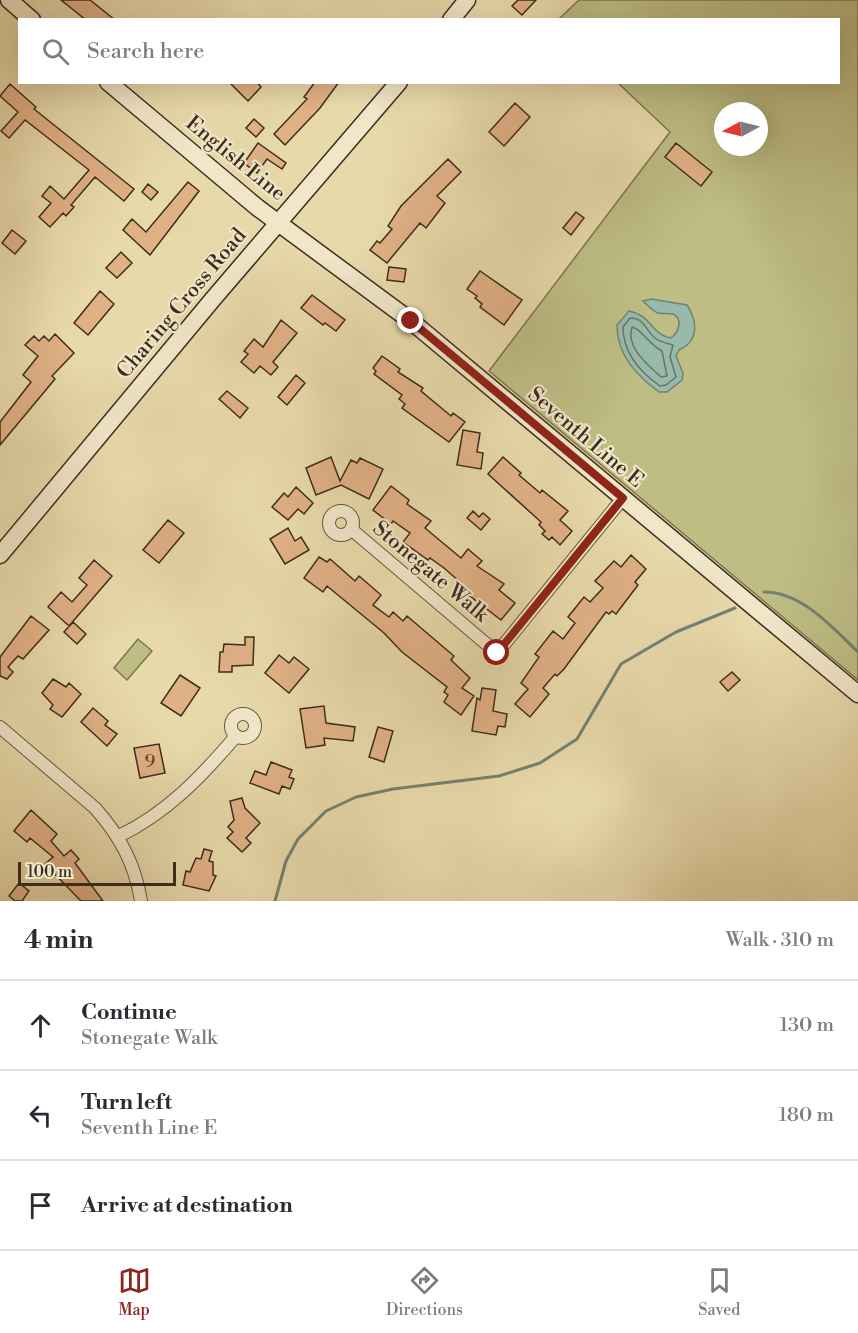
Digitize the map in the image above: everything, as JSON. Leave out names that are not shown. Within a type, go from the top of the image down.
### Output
[{"type":"street","points":[[9,0],[30,18]]},
{"type":"street","points":[[453,18],[467,0]]},
{"type":"street","name":"English Line","points":[[110,84],[258,208],[279,222]]},
{"type":"street","name":"Charing Cross Road","points":[[0,555],[397,84]]},
{"type":"street","name":"Seventh Line E","points":[[279,222],[411,321],[858,694]]},
{"type":"street","name":"Stonegate Walk","points":[[351,529],[497,653],[623,498]]},
{"type":"street","points":[[0,727],[95,808],[119,836],[136,877],[141,901]]},
{"type":"street","points":[[119,836],[176,800],[207,770],[236,736]]},
{"type":"green space","points":[[579,0],[858,0],[858,680],[489,371],[670,132],[619,84],[840,84],[840,18],[560,18]]},
{"type":"green space","points":[[138,639],[152,651],[127,680],[114,668]]},
{"type":"water","points":[[651,299],[687,305],[695,324],[690,342],[679,350],[676,356],[683,373],[682,380],[667,392],[659,392],[629,363],[620,346],[618,336],[617,325],[629,311],[642,316],[665,336],[671,338],[674,336],[679,326],[678,319],[673,314],[656,312],[643,301]]},
{"type":"building","points":[[61,0],[90,0],[112,18],[84,18]]},
{"type":"building","points":[[518,0],[536,0],[522,15],[512,6]]},
{"type":"building","points":[[10,84],[36,107],[34,109],[134,189],[124,201],[95,177],[71,205],[74,207],[66,216],[63,213],[50,227],[39,217],[51,203],[42,196],[50,186],[64,199],[89,170],[25,120],[9,138],[1,131],[18,112],[0,96]]},
{"type":"building","points":[[231,84],[259,84],[261,87],[248,101]]},
{"type":"building","points":[[314,84],[338,84],[320,108],[285,145],[274,134],[307,99],[304,97]]},
{"type":"building","points":[[515,103],[530,117],[504,146],[489,132]]},
{"type":"building","points":[[254,119],[264,128],[256,137],[246,128]]},
{"type":"building","points":[[258,143],[286,163],[282,169],[267,159],[257,173],[244,163]]},
{"type":"building","points":[[676,143],[712,172],[701,186],[665,157]]},
{"type":"building","points":[[448,159],[461,172],[437,196],[445,203],[426,228],[420,223],[387,263],[370,250],[377,241],[380,243],[392,229],[388,226],[401,206]]},
{"type":"building","points":[[188,182],[199,191],[150,255],[123,230],[132,219],[146,232]]},
{"type":"building","points":[[148,184],[158,192],[151,200],[142,192]]},
{"type":"building","points":[[576,212],[584,218],[571,235],[563,228]]},
{"type":"building","points":[[12,230],[26,241],[15,254],[2,243]]},
{"type":"building","points":[[121,252],[132,263],[117,278],[106,268]]},
{"type":"building","points":[[389,267],[406,269],[404,282],[387,280]]},
{"type":"building","points":[[480,271],[522,300],[504,325],[480,307],[482,304],[475,298],[477,296],[467,289]]},
{"type":"building","points":[[100,291],[114,304],[88,335],[74,323]]},
{"type":"building","points":[[312,295],[345,320],[336,331],[325,323],[323,325],[301,308]]},
{"type":"building","points":[[281,320],[297,333],[273,362],[278,367],[271,375],[260,366],[254,373],[241,362],[248,354],[244,351],[254,339],[263,347]]},
{"type":"building","points":[[55,334],[74,353],[52,376],[55,379],[0,445],[0,422],[31,382],[23,375],[38,356],[25,345],[34,336],[39,341],[44,336],[49,341]]},
{"type":"building","points":[[382,356],[400,369],[398,372],[423,388],[421,391],[451,416],[453,413],[465,422],[449,442],[402,408],[405,404],[399,399],[402,395],[374,374],[376,371],[373,368]]},
{"type":"building","points":[[296,375],[305,383],[287,405],[278,397]]},
{"type":"building","points":[[227,391],[248,408],[240,418],[219,399]]},
{"type":"building","points":[[463,430],[480,433],[477,452],[483,453],[481,469],[457,465]]},
{"type":"building","points":[[331,457],[340,481],[351,460],[357,463],[360,458],[383,469],[369,499],[341,485],[316,495],[306,468]]},
{"type":"building","points":[[503,457],[540,493],[542,490],[568,511],[560,520],[572,531],[560,545],[552,537],[549,540],[542,534],[545,531],[539,525],[541,522],[488,474]]},
{"type":"building","points":[[391,486],[409,500],[407,504],[431,521],[425,528],[461,558],[468,549],[482,561],[477,566],[504,584],[499,590],[515,603],[501,620],[457,586],[460,582],[444,568],[430,558],[428,560],[403,542],[410,533],[393,521],[391,524],[373,510]]},
{"type":"building","points":[[296,487],[313,503],[304,514],[298,509],[288,520],[272,507],[284,493],[288,497]]},
{"type":"building","points":[[473,511],[479,517],[483,513],[490,519],[481,530],[467,518]]},
{"type":"building","points":[[168,520],[184,533],[159,563],[143,550]]},
{"type":"building","points":[[288,528],[295,541],[301,537],[309,550],[285,564],[270,539]]},
{"type":"building","points":[[631,555],[646,569],[635,582],[638,585],[616,614],[612,611],[609,614],[606,612],[564,669],[557,676],[555,674],[543,688],[549,694],[530,717],[515,704],[528,689],[521,683],[539,657],[535,654],[553,631],[563,639],[575,623],[568,617],[584,597],[590,602],[603,588],[595,581],[614,561],[621,567]]},
{"type":"building","points":[[319,557],[327,562],[330,559],[355,581],[359,576],[381,595],[373,605],[389,617],[393,612],[403,621],[407,616],[454,656],[451,660],[470,678],[462,688],[474,696],[461,715],[444,702],[448,695],[444,692],[447,687],[402,652],[384,633],[327,586],[323,592],[304,578]]},
{"type":"building","points":[[94,560],[112,576],[69,626],[48,607],[61,592],[72,602],[87,585],[79,578]]},
{"type":"building","points":[[31,616],[49,630],[23,659],[18,656],[8,667],[13,672],[7,679],[0,676],[0,657]]},
{"type":"building","points":[[73,622],[86,634],[77,644],[64,632]]},
{"type":"building","points":[[245,637],[254,637],[253,665],[232,666],[232,672],[219,672],[220,652],[223,652],[224,644],[245,645]]},
{"type":"building","points":[[279,655],[289,663],[294,657],[309,669],[289,693],[265,673]]},
{"type":"building","points":[[732,672],[740,680],[728,691],[720,682]]},
{"type":"building","points":[[180,675],[200,688],[181,716],[161,703]]},
{"type":"building","points":[[53,679],[66,687],[69,683],[81,694],[62,717],[50,709],[53,705],[42,693]]},
{"type":"building","points":[[482,688],[496,690],[493,711],[507,714],[505,727],[498,726],[496,735],[472,731],[477,698],[480,700]]},
{"type":"building","points":[[324,706],[326,723],[355,727],[353,741],[324,738],[325,745],[306,748],[300,709]]},
{"type":"building","points":[[93,708],[108,721],[105,725],[117,734],[107,746],[81,722]]},
{"type":"building","points":[[378,727],[393,731],[384,762],[369,757]]},
{"type":"building","points":[[159,744],[165,773],[140,778],[134,748]]},
{"type":"building","points":[[271,762],[292,770],[289,777],[294,779],[290,789],[282,786],[279,794],[250,783],[255,771],[266,775]]},
{"type":"building","points":[[242,798],[245,808],[260,823],[246,838],[251,843],[242,852],[227,838],[233,832],[228,827],[234,820],[230,801]]},
{"type":"building","points":[[31,810],[57,834],[51,841],[64,856],[71,850],[79,859],[75,863],[103,901],[81,901],[45,864],[53,857],[30,838],[27,842],[14,831]]},
{"type":"building","points":[[204,849],[212,851],[209,861],[213,862],[213,875],[216,876],[209,891],[183,885],[186,871],[190,872],[196,858],[201,859]]},
{"type":"building","points":[[19,883],[29,891],[22,901],[15,901],[9,896]]},
{"type":"waterway","points":[[764,592],[778,594],[804,604],[827,622],[858,652]]},
{"type":"waterway","points":[[275,901],[286,861],[298,839],[326,811],[356,797],[393,789],[499,776],[540,763],[577,739],[621,664],[676,632],[735,608]]},
{"type":"route","points":[[411,321],[623,498],[497,653]]}]
